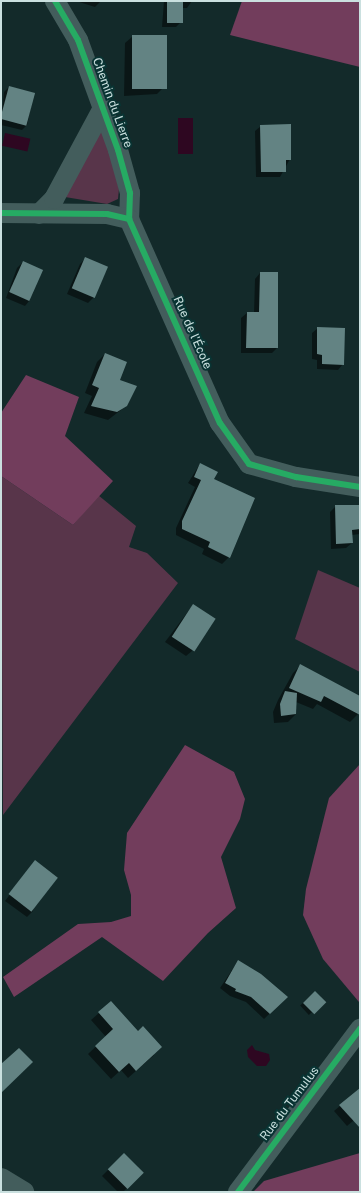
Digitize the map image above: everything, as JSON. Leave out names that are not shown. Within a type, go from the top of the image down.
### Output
[{"type":"street","name":"Chemin du Lierre","points":[[55,1],[78,40],[118,150],[130,193],[129,219]]},
{"type":"street","points":[[39,214],[54,200],[103,108]]},
{"type":"street","points":[[1,213],[107,214],[129,219]]},
{"type":"street","name":"Rue de l'École","points":[[129,219],[220,423],[249,464],[296,477],[360,487]]},
{"type":"street","name":"Rue du Tumulus","points":[[238,1192],[360,1029]]},
{"type":"street","points":[[1,1179],[23,1192]]},
{"type":"shaded area","points":[[242,1],[360,1],[360,67],[230,35]]},
{"type":"shaded area","points":[[178,118],[193,118],[193,154],[178,154]]},
{"type":"shaded area","points":[[99,131],[105,132],[119,189],[118,199],[107,204],[65,197]]},
{"type":"shaded area","points":[[5,133],[30,139],[27,152],[2,146]]},
{"type":"shaded area","points":[[26,375],[79,397],[65,436],[113,481],[73,525],[1,476],[1,413]]},
{"type":"shaded area","points":[[1,476],[73,525],[98,495],[136,526],[129,547],[147,553],[178,583],[3,815]]},
{"type":"shaded area","points":[[318,570],[360,588],[360,672],[295,639]]},
{"type":"shaded area","points":[[185,745],[234,772],[245,799],[240,819],[221,857],[236,908],[208,933],[163,981],[102,937],[14,997],[3,977],[78,924],[111,922],[131,916],[131,895],[124,870],[127,833]]},
{"type":"shaded area","points":[[360,764],[359,1002],[323,959],[303,915],[306,889],[329,798]]},
{"type":"shaded area","points":[[252,1045],[255,1050],[269,1054],[270,1060],[266,1066],[257,1066],[248,1057],[247,1050]]},
{"type":"shaded area","points":[[360,1153],[360,1192],[253,1192],[264,1181]]},
{"type":"building","points":[[167,1],[183,1],[183,23],[167,23]]},
{"type":"building","points":[[132,35],[167,35],[167,89],[132,89]]},
{"type":"building","points":[[9,86],[35,93],[26,126],[1,119]]},
{"type":"building","points":[[291,124],[291,160],[286,160],[286,172],[261,172],[260,125]]},
{"type":"building","points":[[85,257],[108,267],[95,298],[72,288]]},
{"type":"building","points":[[23,261],[43,270],[29,301],[9,292]]},
{"type":"building","points":[[260,272],[278,272],[278,348],[246,348],[247,312],[259,312]]},
{"type":"building","points":[[317,327],[345,328],[344,365],[322,364],[322,355],[317,354]]},
{"type":"building","points":[[105,353],[127,362],[120,380],[137,386],[127,406],[117,412],[91,406],[99,388],[92,385]]},
{"type":"building","points":[[200,463],[218,472],[214,479],[255,498],[230,558],[208,547],[210,542],[182,529],[182,521],[201,480],[194,477]]},
{"type":"building","points":[[335,505],[360,505],[360,529],[352,530],[353,543],[336,544]]},
{"type":"building","points":[[193,604],[216,619],[194,651],[172,637]]},
{"type":"building","points":[[300,664],[360,696],[360,715],[324,696],[321,702],[289,688]]},
{"type":"building","points":[[285,691],[297,693],[296,714],[281,716],[280,704]]},
{"type":"building","points":[[35,860],[58,878],[31,912],[9,894]]},
{"type":"building","points":[[238,960],[261,974],[288,997],[270,1014],[251,997],[235,991],[236,989],[225,983]]},
{"type":"building","points":[[315,991],[326,1002],[314,1014],[303,1003]]},
{"type":"building","points":[[111,1001],[138,1031],[143,1026],[162,1047],[136,1071],[129,1063],[119,1072],[95,1046],[113,1029],[98,1012]]},
{"type":"building","points":[[19,1048],[33,1062],[1,1093],[1,1064]]},
{"type":"building","points":[[360,1088],[360,1128],[339,1105]]},
{"type":"building","points":[[124,1153],[144,1173],[128,1189],[108,1169]]},
{"type":"cycle path","points":[[55,1],[78,40],[118,150],[130,193],[129,219]]},
{"type":"cycle path","points":[[1,213],[107,214],[129,219],[220,423],[249,464],[296,477],[360,487]]},
{"type":"cycle path","points":[[238,1192],[360,1029]]}]
